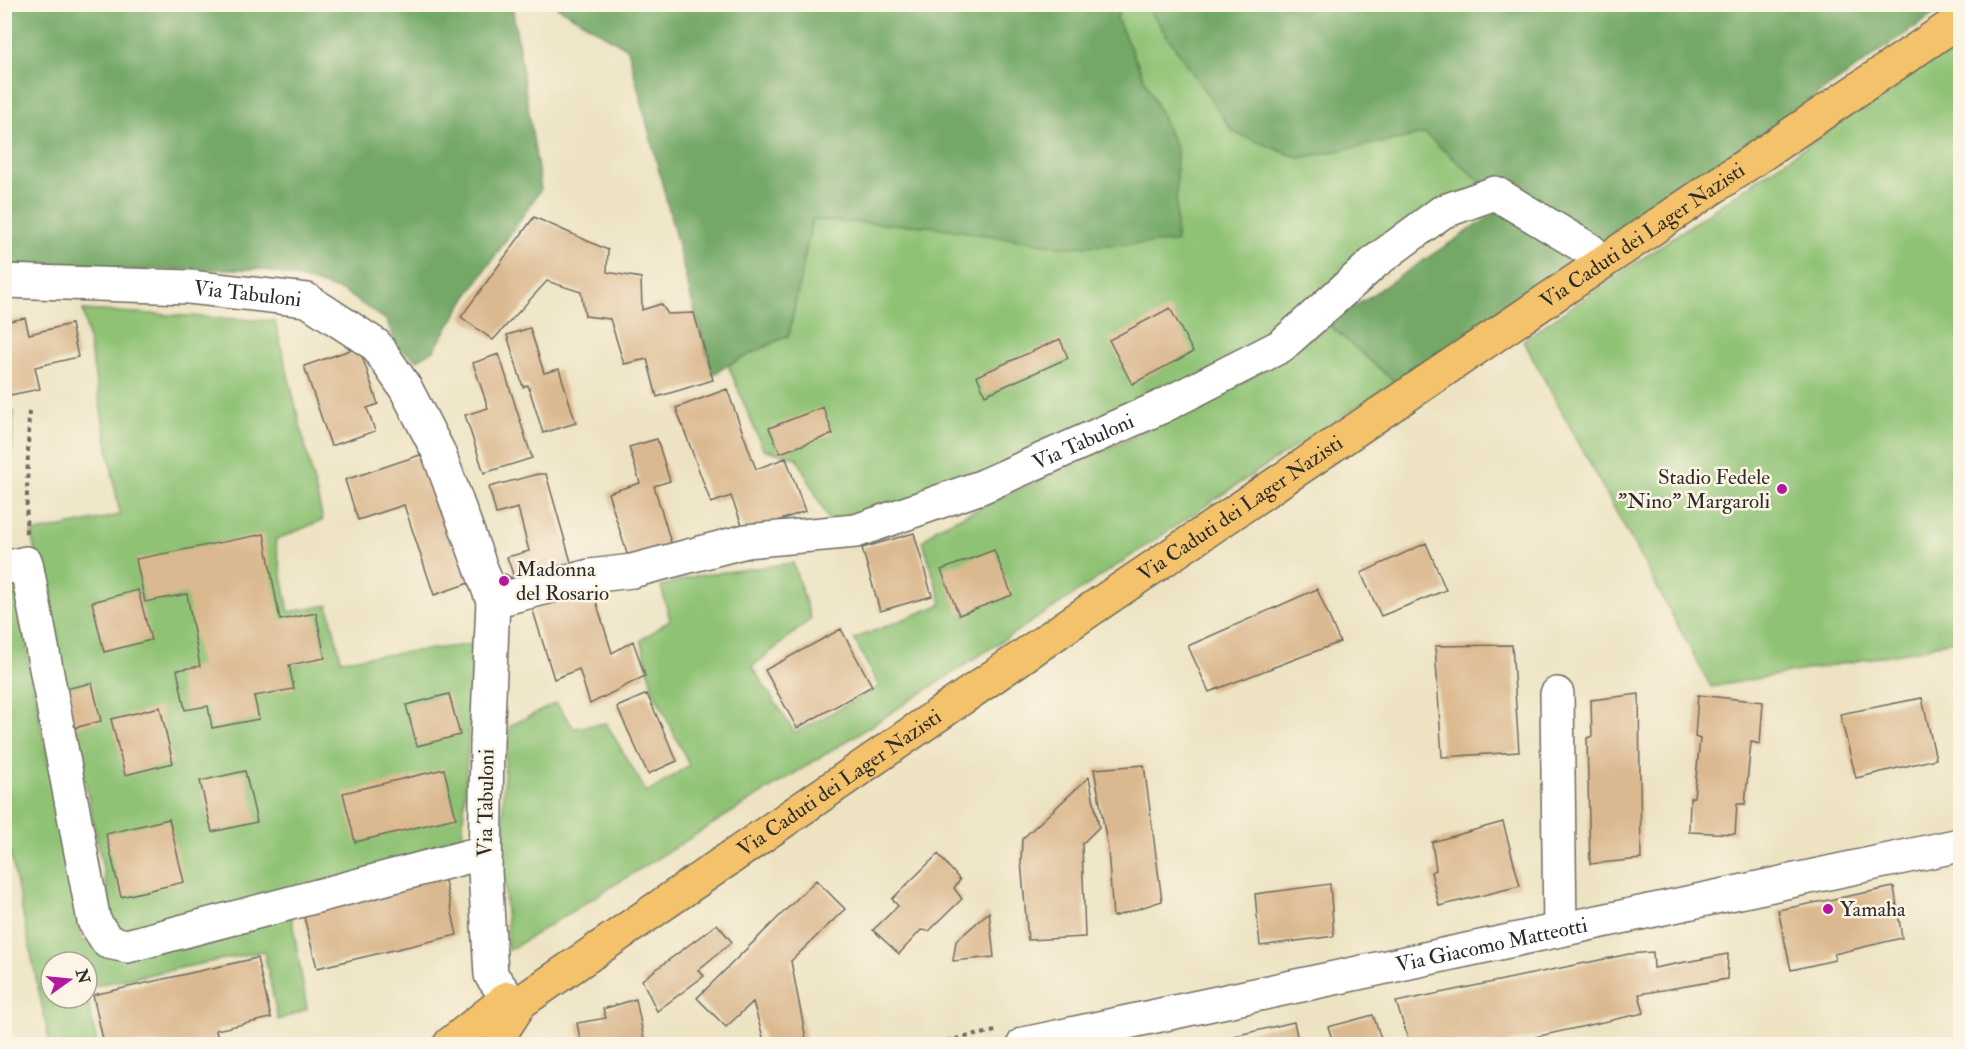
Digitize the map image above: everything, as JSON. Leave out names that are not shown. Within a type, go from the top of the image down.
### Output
[{"type":"main road","name":"Via Caduti dei Lager Nazisti","points":[[450,1044],[1960,20]]},
{"type":"main road","name":"Via Caduti dei Lager Nazisti","points":[[500,1044],[514,1000]]},
{"type":"street","name":"Via Tabuloni","points":[[493,602],[590,576],[632,571],[746,541],[856,531],[981,488],[1161,408],[1281,346],[1376,261],[1442,212],[1495,193],[1590,250],[1602,262]]},
{"type":"street","name":"Via Tabuloni","points":[[4,281],[189,287],[307,300],[376,345],[406,389],[438,451],[493,602],[485,852],[490,975],[514,1000]]},
{"type":"street","points":[[15,566],[94,921],[108,942],[127,946],[485,852]]},
{"type":"street","points":[[1557,694],[1560,930]]},
{"type":"street","name":"Via Giacomo Matteotti","points":[[1024,1044],[1960,845]]},
{"type":"path","points":[[15,566],[29,411]]},
{"type":"green space","points":[[4,5],[512,5],[541,189],[462,304],[434,350],[417,360],[398,347],[386,320],[344,292],[261,269],[5,271]]},
{"type":"green space","points":[[554,5],[1120,5],[1117,19],[1177,150],[1176,242],[1065,247],[927,226],[812,220],[789,335],[728,365],[713,375],[628,49]]},
{"type":"green space","points":[[1120,5],[1146,5],[1233,132],[1299,158],[1425,134],[1481,182],[1268,342],[986,479],[832,527],[797,458],[763,449],[728,365],[789,335],[812,220],[927,226],[1177,150],[1117,19]]},
{"type":"green space","points":[[1146,5],[1947,5],[1618,233],[1395,382],[1328,324],[1495,213],[1481,182],[1425,134],[1299,158],[1233,132]]},
{"type":"green space","name":"Stadio Fedele \"Nino\" Margaroli","points":[[1960,41],[1960,638],[1918,650],[1711,687],[1523,340]]},
{"type":"green space","points":[[83,310],[275,321],[323,520],[275,540],[289,612],[328,605],[341,660],[474,644],[461,856],[288,895],[307,1009],[278,1020],[264,951],[99,985],[99,950],[39,950],[39,991],[5,828],[4,583],[14,581],[82,942],[116,933],[31,533],[120,515]]},
{"type":"green space","points":[[1328,324],[1395,382],[858,734],[508,951],[503,810],[510,726],[556,703],[574,728],[606,723],[647,793],[689,765],[653,690],[641,640],[670,620],[661,586],[696,576],[793,563],[811,619],[752,667],[795,733],[879,687],[854,639],[942,604],[923,541],[937,528],[1213,399],[1287,357]]},
{"type":"green space","points":[[14,411],[5,538],[5,412]]},
{"type":"green space","points":[[43,1010],[90,1010],[97,1044],[50,1044]]},
{"type":"building","points":[[534,217],[608,250],[607,272],[641,278],[642,310],[661,304],[668,314],[694,313],[713,380],[657,397],[647,359],[624,364],[610,319],[585,316],[581,292],[547,281],[493,340],[461,317]]},
{"type":"building","points":[[1170,308],[1193,352],[1132,384],[1109,340]]},
{"type":"building","points":[[25,318],[29,334],[71,324],[78,357],[35,367],[40,389],[10,395],[4,367],[4,322]]},
{"type":"building","points":[[530,328],[544,373],[559,369],[576,423],[543,433],[528,385],[523,387],[507,335]]},
{"type":"building","points":[[1060,339],[1068,358],[985,395],[977,376]]},
{"type":"building","points":[[359,347],[378,404],[367,408],[375,431],[331,446],[304,366]]},
{"type":"building","points":[[499,354],[532,458],[484,473],[465,415],[488,408],[473,363]]},
{"type":"building","points":[[727,389],[756,469],[786,458],[805,511],[745,533],[731,496],[711,503],[676,408]]},
{"type":"building","points":[[823,407],[833,434],[780,453],[769,428]]},
{"type":"building","points":[[657,439],[670,481],[654,486],[672,546],[629,560],[608,493],[640,483],[629,447]]},
{"type":"building","points":[[426,453],[469,583],[434,595],[404,505],[358,520],[345,480]]},
{"type":"building","points":[[546,474],[573,569],[499,585],[505,574],[515,580],[507,557],[529,551],[518,508],[496,514],[489,487]]},
{"type":"building","points":[[914,533],[932,596],[880,611],[862,548]]},
{"type":"building","points":[[264,534],[280,620],[316,613],[325,658],[289,665],[294,689],[254,696],[259,719],[212,728],[208,706],[185,710],[177,670],[200,666],[187,594],[145,602],[136,559]]},
{"type":"building","points":[[1426,543],[1446,590],[1381,616],[1361,573]]},
{"type":"building","points":[[994,550],[1012,595],[959,615],[941,570]]},
{"type":"building","points":[[592,588],[612,653],[633,641],[645,676],[590,704],[579,669],[554,679],[531,604]]},
{"type":"building","points":[[1317,589],[1340,642],[1209,692],[1188,646]]},
{"type":"building","points":[[138,590],[151,640],[104,652],[92,602]]},
{"type":"building","points":[[841,629],[872,686],[797,728],[765,670]]},
{"type":"building","points":[[1512,645],[1519,752],[1442,757],[1435,646]]},
{"type":"building","points":[[92,683],[101,721],[74,728],[65,689]]},
{"type":"building","points":[[449,694],[460,735],[417,746],[406,705]]},
{"type":"building","points":[[647,694],[677,761],[648,774],[617,707]]},
{"type":"building","points":[[1639,694],[1641,859],[1590,864],[1587,738],[1592,736],[1591,700]]},
{"type":"building","points":[[1698,695],[1763,702],[1760,744],[1751,742],[1745,804],[1737,804],[1735,834],[1689,832],[1690,798],[1694,797],[1700,739],[1695,737]]},
{"type":"building","points":[[1922,698],[1936,759],[1856,778],[1840,714]]},
{"type":"building","points":[[160,707],[173,763],[125,775],[111,719]]},
{"type":"building","points":[[1144,765],[1162,901],[1113,917],[1108,849],[1094,769]]},
{"type":"building","points":[[444,769],[456,818],[355,842],[343,793]]},
{"type":"building","points":[[245,771],[257,822],[212,832],[200,781]]},
{"type":"building","points":[[1089,777],[1099,827],[1082,844],[1085,937],[1028,940],[1021,862],[1022,839]]},
{"type":"building","points":[[169,819],[184,882],[121,897],[106,834]]},
{"type":"building","points":[[1503,822],[1520,886],[1439,906],[1431,872],[1436,870],[1432,842]]},
{"type":"building","points":[[938,854],[960,880],[954,888],[962,899],[929,931],[921,930],[899,954],[873,930],[898,906],[892,899]]},
{"type":"building","points":[[443,872],[457,935],[317,968],[301,905]]},
{"type":"building","points":[[816,880],[845,909],[791,961],[807,1044],[765,1044],[753,1002],[726,1027],[697,998]]},
{"type":"building","points":[[1330,884],[1334,936],[1260,946],[1255,894]]},
{"type":"building","points":[[1894,887],[1902,938],[1834,954],[1835,960],[1791,970],[1778,910]]},
{"type":"building","points":[[989,912],[994,957],[953,961],[956,941]]},
{"type":"building","points":[[717,924],[732,942],[698,970],[704,976],[657,1011],[642,980]]},
{"type":"building","points":[[1653,952],[1654,968],[1728,954],[1727,979],[1639,994],[1644,1013],[1503,1044],[1410,1044],[1396,1002],[1629,954]]},
{"type":"building","points":[[257,958],[271,1018],[216,1030],[219,1044],[104,1044],[96,1010],[99,1010],[99,994]]},
{"type":"building","points":[[636,999],[645,1044],[581,1044],[577,1023],[606,1018],[603,1009]]},
{"type":"building","points":[[1373,1015],[1383,1044],[1334,1044],[1328,1027]]},
{"type":"building","points":[[1294,1022],[1299,1044],[1214,1044],[1213,1041]]},
{"type":"place","name":"Stadio Fedele \"Nino\" Margaroli","points":[[1782,489]]},
{"type":"place","name":"Madonna del Rosario","points":[[504,581]]},
{"type":"place","name":"Yamaha","points":[[1828,909]]}]
